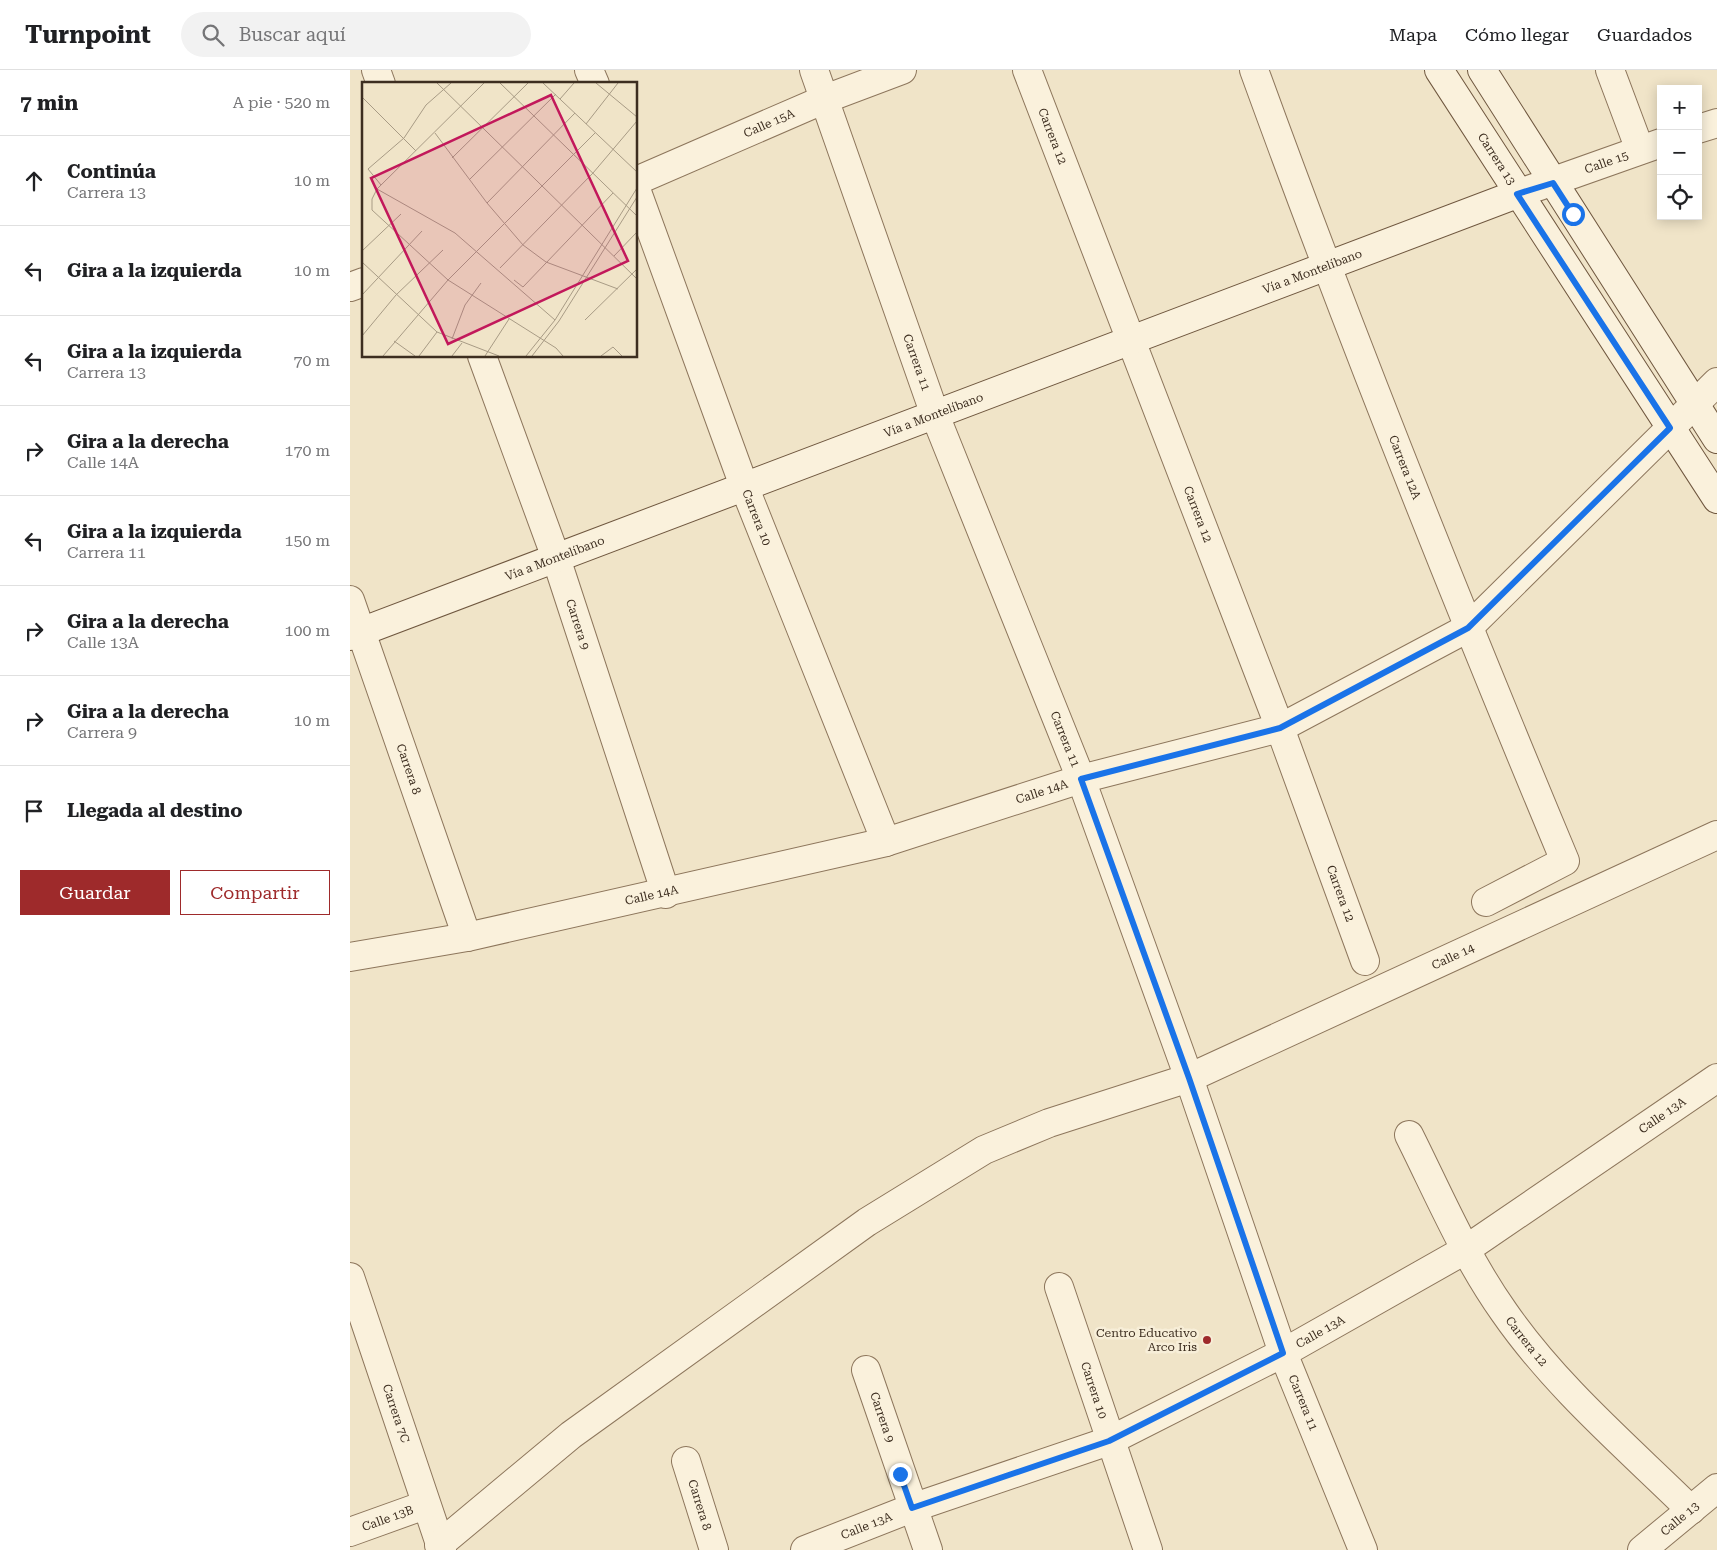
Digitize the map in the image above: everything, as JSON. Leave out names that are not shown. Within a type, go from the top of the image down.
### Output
[{"type":"street","points":[[376,70],[380,82]]},
{"type":"street","points":[[589,70],[594,82]]},
{"type":"street","name":"Carrera 11","points":[[814,70],[935,415],[1081,779],[1189,1078],[1283,1353],[1363,1550]]},
{"type":"street","name":"Calle 15A","points":[[638,180],[825,99],[902,70]]},
{"type":"street","name":"Carrera 12","points":[[1027,70],[1280,728],[1365,961]]},
{"type":"street","name":"Carrera 12A","points":[[1254,70],[1326,267],[1468,628],[1566,861],[1486,902]]},
{"type":"street","name":"Carrera 13","points":[[1438,70],[1717,499]]},
{"type":"street","points":[[1482,70],[1717,439]]},
{"type":"street","points":[[1610,70],[1650,146]]},
{"type":"street","points":[[1702,128],[1717,122]]},
{"type":"street","name":"Calle 15","points":[[1517,194],[1553,183],[1650,146]]},
{"type":"street","name":"Carrera 10","points":[[638,194],[744,486],[886,842]]},
{"type":"street","name":"Vía a Montelíbano","points":[[356,634],[1517,194]]},
{"type":"street","points":[[350,287],[362,283]]},
{"type":"street","name":"Carrera 9","points":[[483,358],[556,558],[666,894]]},
{"type":"street","points":[[1694,404],[1717,382]]},
{"type":"street","name":"Calle 14A","points":[[350,957],[467,938],[666,894],[886,842],[1081,779],[1280,728],[1468,628],[1694,404]]},
{"type":"street","name":"Carrera 8","points":[[350,600],[356,634],[467,938]]},
{"type":"street","name":"Calle 14","points":[[440,1547],[571,1434],[867,1222],[984,1150],[1049,1123],[1189,1078],[1717,835]]},
{"type":"street","name":"Calle 13A","points":[[805,1550],[912,1508],[1109,1441],[1283,1353],[1465,1250],[1717,1078]]},
{"type":"street","name":"Carrera 12","points":[[1409,1135],[1465,1250],[1503,1312],[1550,1372],[1691,1510]]},
{"type":"street","name":"Carrera 7C","points":[[350,1277],[440,1547]]},
{"type":"street","name":"Carrera 10","points":[[1059,1287],[1109,1441],[1148,1550]]},
{"type":"street","name":"Carrera 9","points":[[866,1370],[928,1550]]},
{"type":"street","name":"Carrera 8","points":[[686,1461],[714,1550]]},
{"type":"street","name":"Calle 13","points":[[1642,1550],[1717,1488]]},
{"type":"street","name":"Calle 13B","points":[[350,1532],[425,1504]]},
{"type":"place","name":"Centro Educativo Arco Iris","points":[[1207,1340]]},
{"type":"route","points":[[900,1474],[912,1508],[1109,1441],[1283,1353],[1189,1078],[1081,779],[1280,728],[1468,628],[1670,428],[1517,194],[1553,183],[1573,214]]}]
